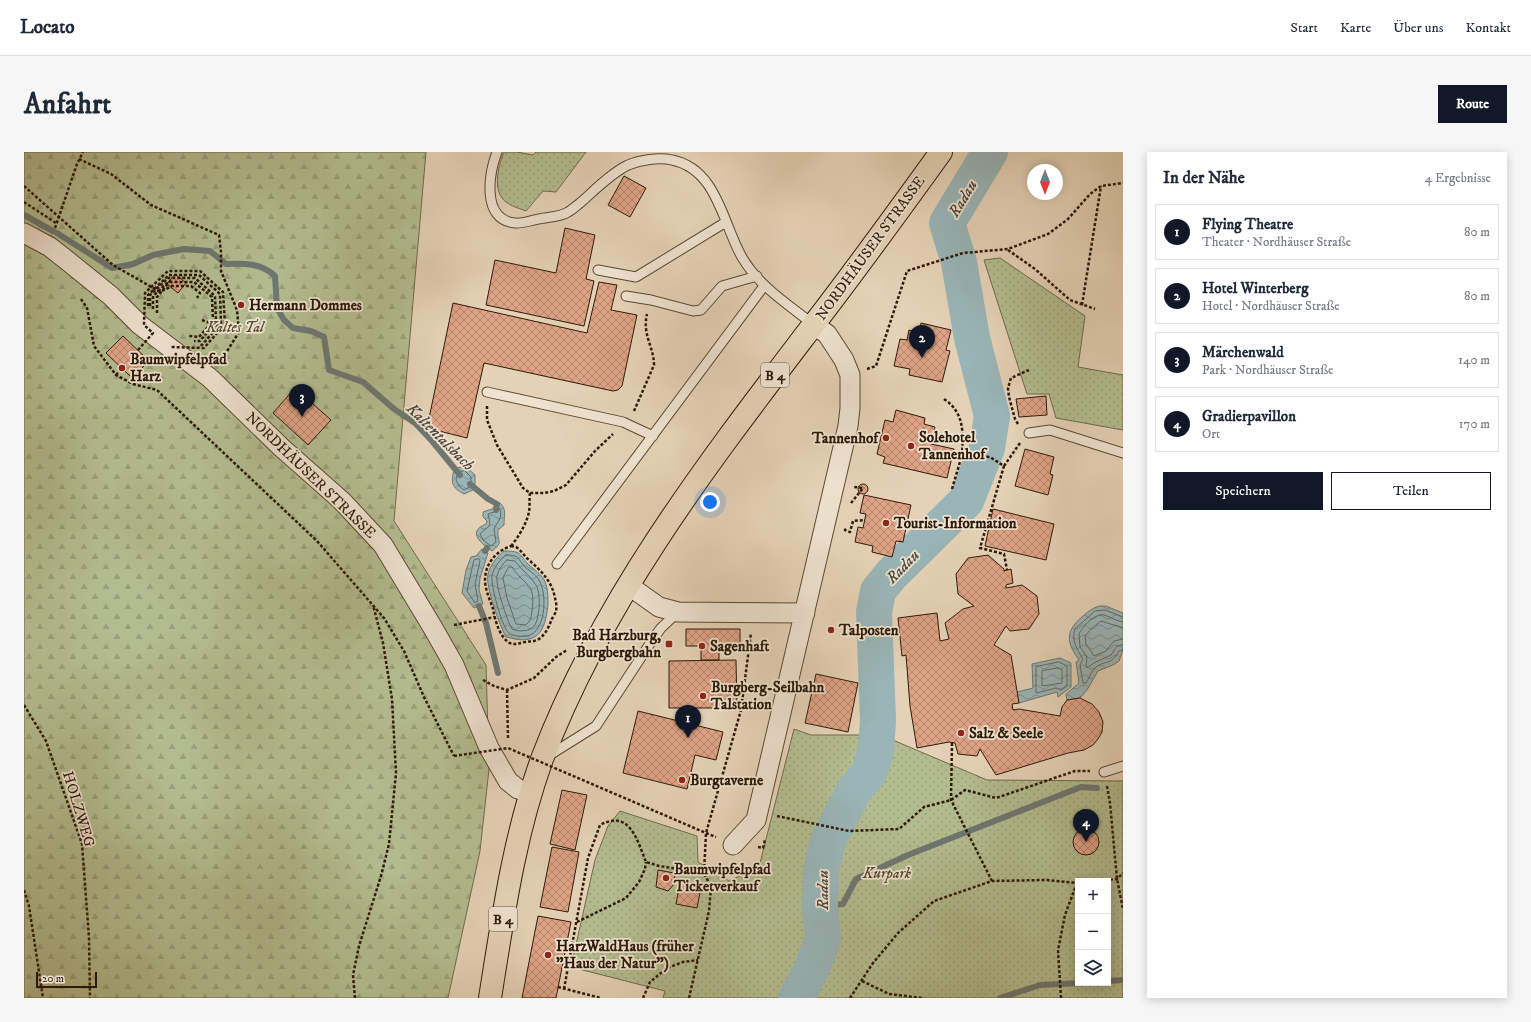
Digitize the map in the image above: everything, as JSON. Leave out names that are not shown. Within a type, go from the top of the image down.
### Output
[{"type":"main road","name":"NORDHÄUSER STRASSE","points":[[490,998],[511,874],[531,793],[542,760],[570,692],[592,648],[628,585],[694,484],[814,325],[941,152]]},
{"type":"street","name":"NORDHÄUSER STRASSE","points":[[24,233],[50,247],[111,296],[140,324],[210,378],[282,448],[342,501],[382,545],[454,665],[488,748],[508,781],[518,789],[531,793]]},
{"type":"street","name":"NORDHÄUSER STRASSE","points":[[733,845],[756,820],[848,426],[850,408],[850,375],[844,360],[827,334],[814,325]]},
{"type":"street","points":[[628,585],[660,607],[678,612],[805,612]]},
{"type":"lane","points":[[497,152],[492,166],[489,193],[493,207],[501,219],[515,223],[568,213],[616,172],[629,165],[649,159],[671,159],[689,165],[703,178],[715,196],[743,259],[764,286],[814,325]]},
{"type":"lane","points":[[598,270],[636,277],[726,222]]},
{"type":"lane","points":[[626,296],[651,300],[693,311],[701,310],[722,286],[757,276]]},
{"type":"lane","points":[[557,564],[764,286]]},
{"type":"lane","points":[[488,392],[623,422],[653,436]]},
{"type":"lane","points":[[1027,434],[1050,430],[1123,453]]},
{"type":"lane","points":[[542,760],[596,726],[652,639],[660,628],[678,612]]},
{"type":"lane","points":[[1104,772],[1123,766]]},
{"type":"path","points":[[24,202],[56,223],[79,159],[83,152]]},
{"type":"path","points":[[79,159],[111,174],[151,205],[218,234],[221,252],[221,271],[236,310],[239,332],[210,378]]},
{"type":"path","points":[[850,375],[876,366],[907,271],[963,254],[1008,249],[1048,234],[1068,219],[1090,194],[1101,186],[1123,183]]},
{"type":"path","points":[[24,186],[113,265],[160,292]]},
{"type":"path","points":[[1082,305],[1101,186]]},
{"type":"path","points":[[1008,249],[1036,269],[1070,300],[1094,309]]},
{"type":"path","points":[[138,350],[153,333],[144,324],[145,293],[168,271],[200,271],[223,292],[225,324],[204,348],[171,346],[167,342]]},
{"type":"path","points":[[157,333],[148,324],[148,295],[169,275],[199,275],[220,294],[221,323],[202,345],[172,344]]},
{"type":"path","points":[[150,315],[150,295],[168,278],[195,278],[215,296],[216,322],[200,341],[193,341]]},
{"type":"path","points":[[157,316],[156,297],[171,280]]},
{"type":"path","points":[[153,311],[153,296],[168,282],[194,282],[212,297],[213,321],[199,337],[187,336]]},
{"type":"path","points":[[160,292],[172,286],[191,286],[200,293],[196,298]]},
{"type":"path","points":[[80,297],[87,308],[94,346],[116,375],[133,384],[157,390],[317,541],[372,603],[384,618],[404,651],[424,697],[454,756],[508,748],[706,833]]},
{"type":"path","points":[[488,392],[487,420],[497,445],[523,488],[530,493],[544,493],[554,491],[566,485],[595,451],[623,422],[632,415],[654,366],[654,359],[646,336],[645,322],[651,300]]},
{"type":"path","points":[[202,320],[234,332]]},
{"type":"path","points":[[116,375],[122,368]]},
{"type":"path","points":[[1007,570],[1004,554],[980,548],[1004,466],[1027,434],[1015,419],[1008,388],[1010,378],[1029,370]]},
{"type":"path","points":[[944,399],[954,405],[961,419],[962,455],[952,489]]},
{"type":"path","points":[[962,455],[990,456],[1004,466]]},
{"type":"path","points":[[835,484],[864,488],[850,504]]},
{"type":"path","points":[[510,546],[519,536],[526,521],[529,511],[530,493]]},
{"type":"path","points":[[846,524],[845,530],[850,532],[853,521],[864,520]]},
{"type":"path","points":[[510,546],[516,546],[535,564],[550,582],[554,590],[556,611],[549,628],[542,637],[533,642],[526,641],[517,644],[508,642],[505,639],[494,617],[485,582],[485,574],[489,563],[503,549],[510,546]]},
{"type":"path","points":[[355,998],[353,975],[359,946],[381,876],[389,844],[396,773],[392,700],[383,643],[372,603]]},
{"type":"path","points":[[689,998],[709,911],[711,887],[704,873],[706,833],[741,710],[754,612]]},
{"type":"path","points":[[471,623],[494,617]]},
{"type":"path","points":[[508,740],[507,690],[534,678],[556,657],[570,648],[592,648]]},
{"type":"path","name":"HOLZWEG","points":[[24,705],[46,741],[82,844],[89,938],[90,998]]},
{"type":"path","points":[[952,743],[951,800],[992,881]]},
{"type":"path","points":[[772,815],[849,831],[899,829],[924,807],[951,800],[965,790],[996,798],[1076,771],[1104,772],[1110,803],[1116,879],[1123,909]]},
{"type":"path","points":[[564,989],[576,922],[588,858],[600,825],[610,820],[624,822],[633,830],[646,862],[645,869],[639,882],[626,898],[576,922]]},
{"type":"path","points":[[646,862],[660,866],[704,873]]},
{"type":"path","points":[[1111,879],[1116,879],[1123,873]]},
{"type":"path","points":[[850,998],[873,963],[898,933],[934,902],[992,881],[1046,880],[1075,883]]},
{"type":"path","points":[[24,890],[29,906],[43,998]]},
{"type":"path","points":[[1061,998],[1062,992],[1058,950],[1065,915],[1075,890]]},
{"type":"path","points":[[643,998],[650,982],[667,968],[682,962],[698,960]]},
{"type":"path","points":[[862,981],[889,994],[922,998]]},
{"type":"path","points":[[558,987],[600,998]]},
{"type":"green space","name":"Kaltes Tal","points":[[24,152],[426,152],[394,521],[486,665],[489,769],[480,851],[448,998],[24,998]]},
{"type":"green space","points":[[504,152],[517,152],[533,155],[536,152],[586,152],[556,192],[543,191],[526,211],[507,203],[499,193],[497,181],[500,162]]},
{"type":"green space","points":[[1000,258],[1085,316],[1078,367],[1123,375],[1123,430],[1056,418],[1049,394],[1027,394],[984,260]]},
{"type":"green space","name":"Kurpark","points":[[794,729],[811,735],[881,735],[987,780],[1123,781],[1123,998],[663,998],[665,991],[571,967],[595,860],[608,826],[620,811],[697,836],[698,862],[729,881],[759,867]]},
{"type":"water","points":[[465,466],[475,475],[475,489],[464,494],[454,487],[452,478],[454,469]]},
{"type":"water","points":[[500,503],[504,508],[504,525],[498,530],[499,544],[492,551],[480,541],[476,534],[480,527],[486,524],[487,521],[483,517],[483,512],[492,509]]},
{"type":"water","points":[[482,549],[488,553],[480,578],[479,590],[483,604],[474,608],[462,593],[466,570],[471,557],[476,556]]},
{"type":"water","points":[[504,551],[520,554],[541,576],[546,584],[548,605],[545,623],[538,635],[525,640],[506,637],[500,624],[489,587],[488,574],[490,567]]},
{"type":"water","points":[[1100,606],[1106,606],[1123,613],[1123,650],[1119,661],[1098,671],[1087,690],[1080,698],[1067,700],[1066,694],[1079,683],[1076,662],[1079,660],[1070,642],[1070,632],[1077,621],[1089,611]]},
{"type":"water","points":[[1060,658],[1071,663],[1071,687],[1058,697],[1057,692],[1019,703],[1017,692],[1033,688],[1032,664]]},
{"type":"building","points":[[624,176],[646,188],[630,217],[608,205]]},
{"type":"building","points":[[565,228],[595,235],[586,279],[594,281],[584,326],[486,305],[495,260],[556,273]]},
{"type":"building","points":[[175,274],[186,283],[178,293],[167,284]]},
{"type":"building","points":[[599,282],[617,285],[611,310],[637,315],[622,386],[618,390],[613,391],[484,363],[467,438],[427,428],[453,303],[587,333]]},
{"type":"building","points":[[921,323],[951,330],[946,350],[950,351],[942,382],[909,375],[910,369],[894,366],[900,339],[907,340],[909,330],[919,333]]},
{"type":"building","points":[[123,336],[149,361],[132,378],[106,353]]},
{"type":"building","points":[[295,388],[331,420],[308,445],[273,413]]},
{"type":"building","points":[[1046,396],[1047,415],[1019,417],[1016,399]]},
{"type":"building","name":"Solehotel Tannenhof","points":[[896,410],[925,418],[924,424],[935,427],[931,444],[954,449],[947,478],[883,463],[885,457],[877,454],[885,420],[893,422]]},
{"type":"building","points":[[1025,449],[1054,457],[1050,474],[1053,475],[1048,495],[1015,486]]},
{"type":"building","points":[[861,484],[865,484],[868,489],[865,494],[861,494],[858,491],[858,487]]},
{"type":"building","name":"Tourist-Information","points":[[864,495],[911,505],[903,542],[896,541],[892,557],[872,552],[873,546],[855,542],[858,527],[863,528],[866,514],[860,513]]},
{"type":"building","points":[[993,509],[1054,524],[1046,560],[985,546]]},
{"type":"building","points":[[988,555],[1004,569],[1004,571],[1011,569],[1013,583],[1006,585],[1006,588],[1022,585],[1037,596],[1039,614],[1029,629],[1010,631],[1006,626],[994,645],[1011,655],[1019,703],[1012,704],[1013,710],[1019,709],[1060,716],[1062,707],[1067,700],[1080,698],[1092,704],[1099,712],[1103,722],[1102,732],[1098,739],[1093,745],[1084,750],[1068,753],[996,775],[980,749],[977,756],[958,754],[955,743],[949,742],[917,748],[910,706],[906,655],[902,656],[898,618],[937,613],[940,641],[949,639],[945,623],[963,609],[974,606],[958,594],[956,574],[968,558]]},
{"type":"building","points":[[686,629],[740,629],[740,649],[719,649],[719,660],[701,660],[701,646],[686,646]]},
{"type":"building","name":"Burgberg-Seilbahn Talstation","points":[[736,660],[737,708],[669,708],[669,661]]},
{"type":"building","points":[[816,674],[858,683],[848,732],[805,723]]},
{"type":"building","points":[[638,711],[723,732],[716,760],[695,755],[687,789],[623,773]]},
{"type":"building","points":[[562,790],[587,795],[575,850],[550,844]]},
{"type":"building","points":[[1086,829],[1095,833],[1099,842],[1095,851],[1086,855],[1077,851],[1073,842],[1077,833]]},
{"type":"building","points":[[552,847],[579,852],[568,912],[540,907]]},
{"type":"building","name":"Baumwipfelpfad Ticketverkauf","points":[[658,870],[674,873],[675,883],[668,891],[656,887]]},
{"type":"building","points":[[680,883],[701,887],[697,908],[676,904]]},
{"type":"building","name":"HarzWaldHaus (früher \"Haus der Natur\")","points":[[538,916],[571,922],[556,998],[522,998]]},
{"type":"waterway","name":"Radau","points":[[796,998],[810,973],[823,939],[820,907],[821,870],[828,841],[855,789],[869,773],[876,751],[878,721],[874,612],[878,591],[891,575],[966,501],[987,448],[992,416],[972,338],[959,262],[947,223],[990,152]]},
{"type":"waterway","name":"Kaltentalsbach","points":[[24,215],[53,231]]},
{"type":"waterway","name":"Kaltentalsbach","points":[[57,233],[112,268],[133,264],[153,255],[184,249],[210,251],[226,264],[252,265],[264,268],[275,276],[277,308],[284,320],[293,328],[311,331],[324,337],[329,370],[363,382],[394,409],[415,423],[460,475]]},
{"type":"waterway","name":"Kaltentalsbach","points":[[470,484],[488,499],[497,504],[496,510]]},
{"type":"waterway","name":"Kaltentalsbach","points":[[479,606],[486,623],[498,673]]},
{"type":"waterway","points":[[820,907],[843,904],[856,879],[908,855],[1081,787],[1097,788]]},
{"type":"waterway","points":[[1111,981],[1123,980]]},
{"type":"waterway","points":[[1000,998],[1040,985],[1075,983]]},
{"type":"place","name":"Hermann Dommes","points":[[241,305]]},
{"type":"place","name":"Hotel Winterberg","points":[[922,358]]},
{"type":"place","name":"Baumwipfelpfad Harz","points":[[122,368]]},
{"type":"place","name":"Märchenwald","points":[[302,417]]},
{"type":"place","name":"Tannenhof","points":[[886,438]]},
{"type":"place","name":"Solehotel Tannenhof","points":[[911,446]]},
{"type":"place","name":"Tourist-Information","points":[[886,523]]},
{"type":"place","name":"Talposten","points":[[831,630]]},
{"type":"place","name":"Bad Harzburg, Burgbergbahn","points":[[669,644]]},
{"type":"place","name":"Sagenhaft","points":[[702,646]]},
{"type":"place","name":"Burgberg-Seilbahn Talstation","points":[[703,696]]},
{"type":"place","name":"Salz & Seele","points":[[961,733]]},
{"type":"place","name":"Flying Theatre","points":[[688,738]]},
{"type":"place","name":"Burgtaverne","points":[[682,780]]},
{"type":"place","name":"Gradierpavillon","points":[[1086,842]]},
{"type":"place","name":"Baumwipfelpfad Ticketverkauf","points":[[666,878]]},
{"type":"place","name":"HarzWaldHaus (früher \"Haus der Natur\")","points":[[548,955]]}]
